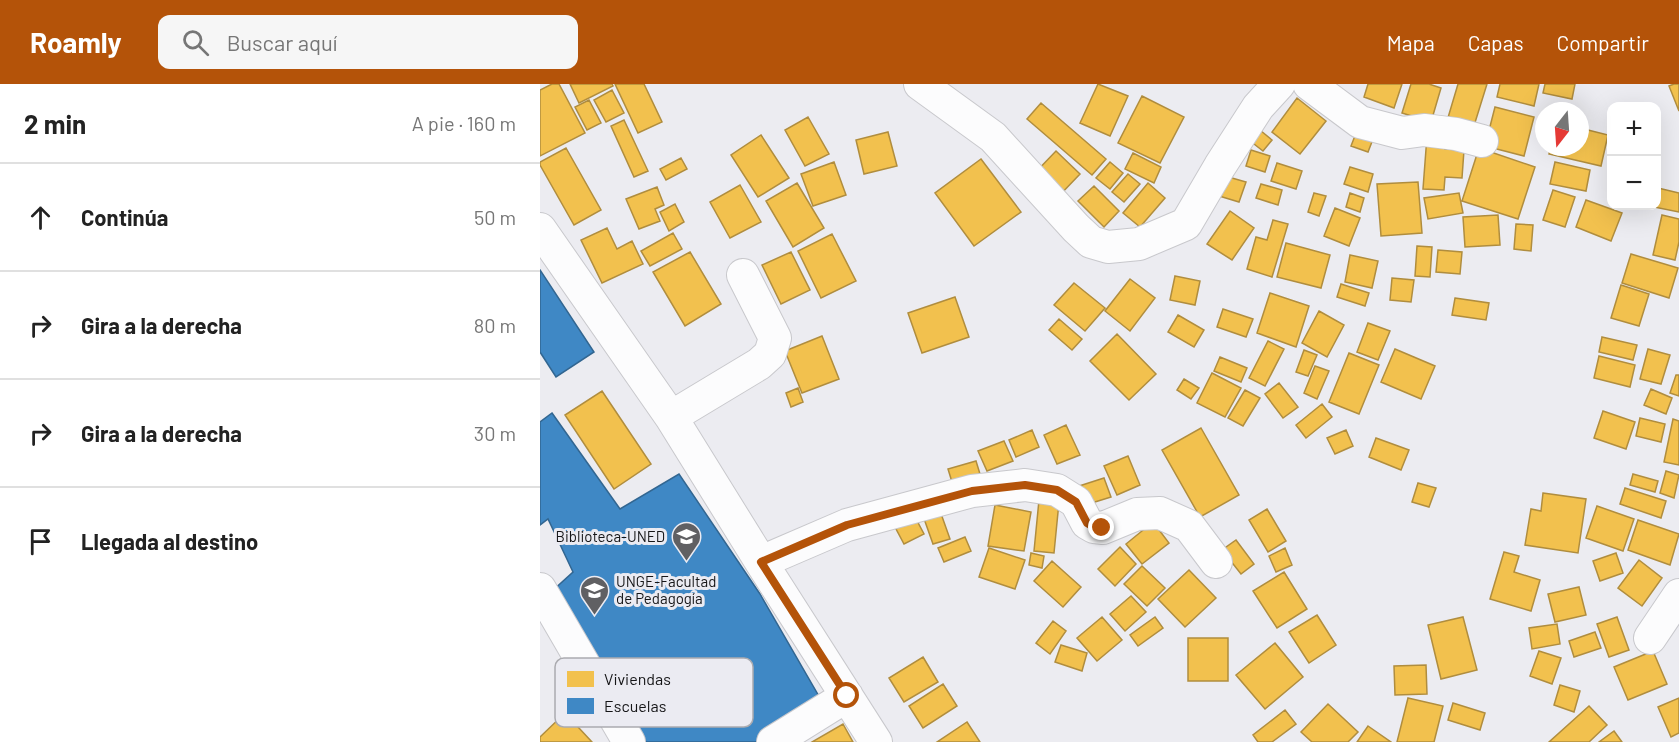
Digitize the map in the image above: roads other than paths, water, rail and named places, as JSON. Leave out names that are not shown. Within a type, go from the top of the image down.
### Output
[{"type":"street","points":[[920,84],[993,137],[1076,228],[1091,242],[1108,247],[1139,244],[1186,224],[1258,107],[1279,84]]},
{"type":"street","points":[[1309,84],[1360,122],[1402,133],[1424,130],[1456,134],[1482,141]]},
{"type":"street","points":[[540,229],[671,417],[876,742]]},
{"type":"street","points":[[671,417],[759,364],[770,354],[775,338],[742,275]]},
{"type":"street","points":[[761,562],[847,525],[972,491],[1025,485],[1057,490],[1076,502],[1087,523],[1094,527],[1102,528],[1137,514],[1160,513],[1189,526],[1216,562]]},
{"type":"street","points":[[540,589],[580,658]]},
{"type":"street","points":[[1650,638],[1679,595]]},
{"type":"street","points":[[773,742],[847,696]]},
{"type":"street","points":[[620,727],[629,742]]},
{"type":"place","name":"Biblioteca-UNED","points":[[686,562]]},
{"type":"place","name":"UNGE-Facultad de Pedagogía","points":[[595,616]]}]
